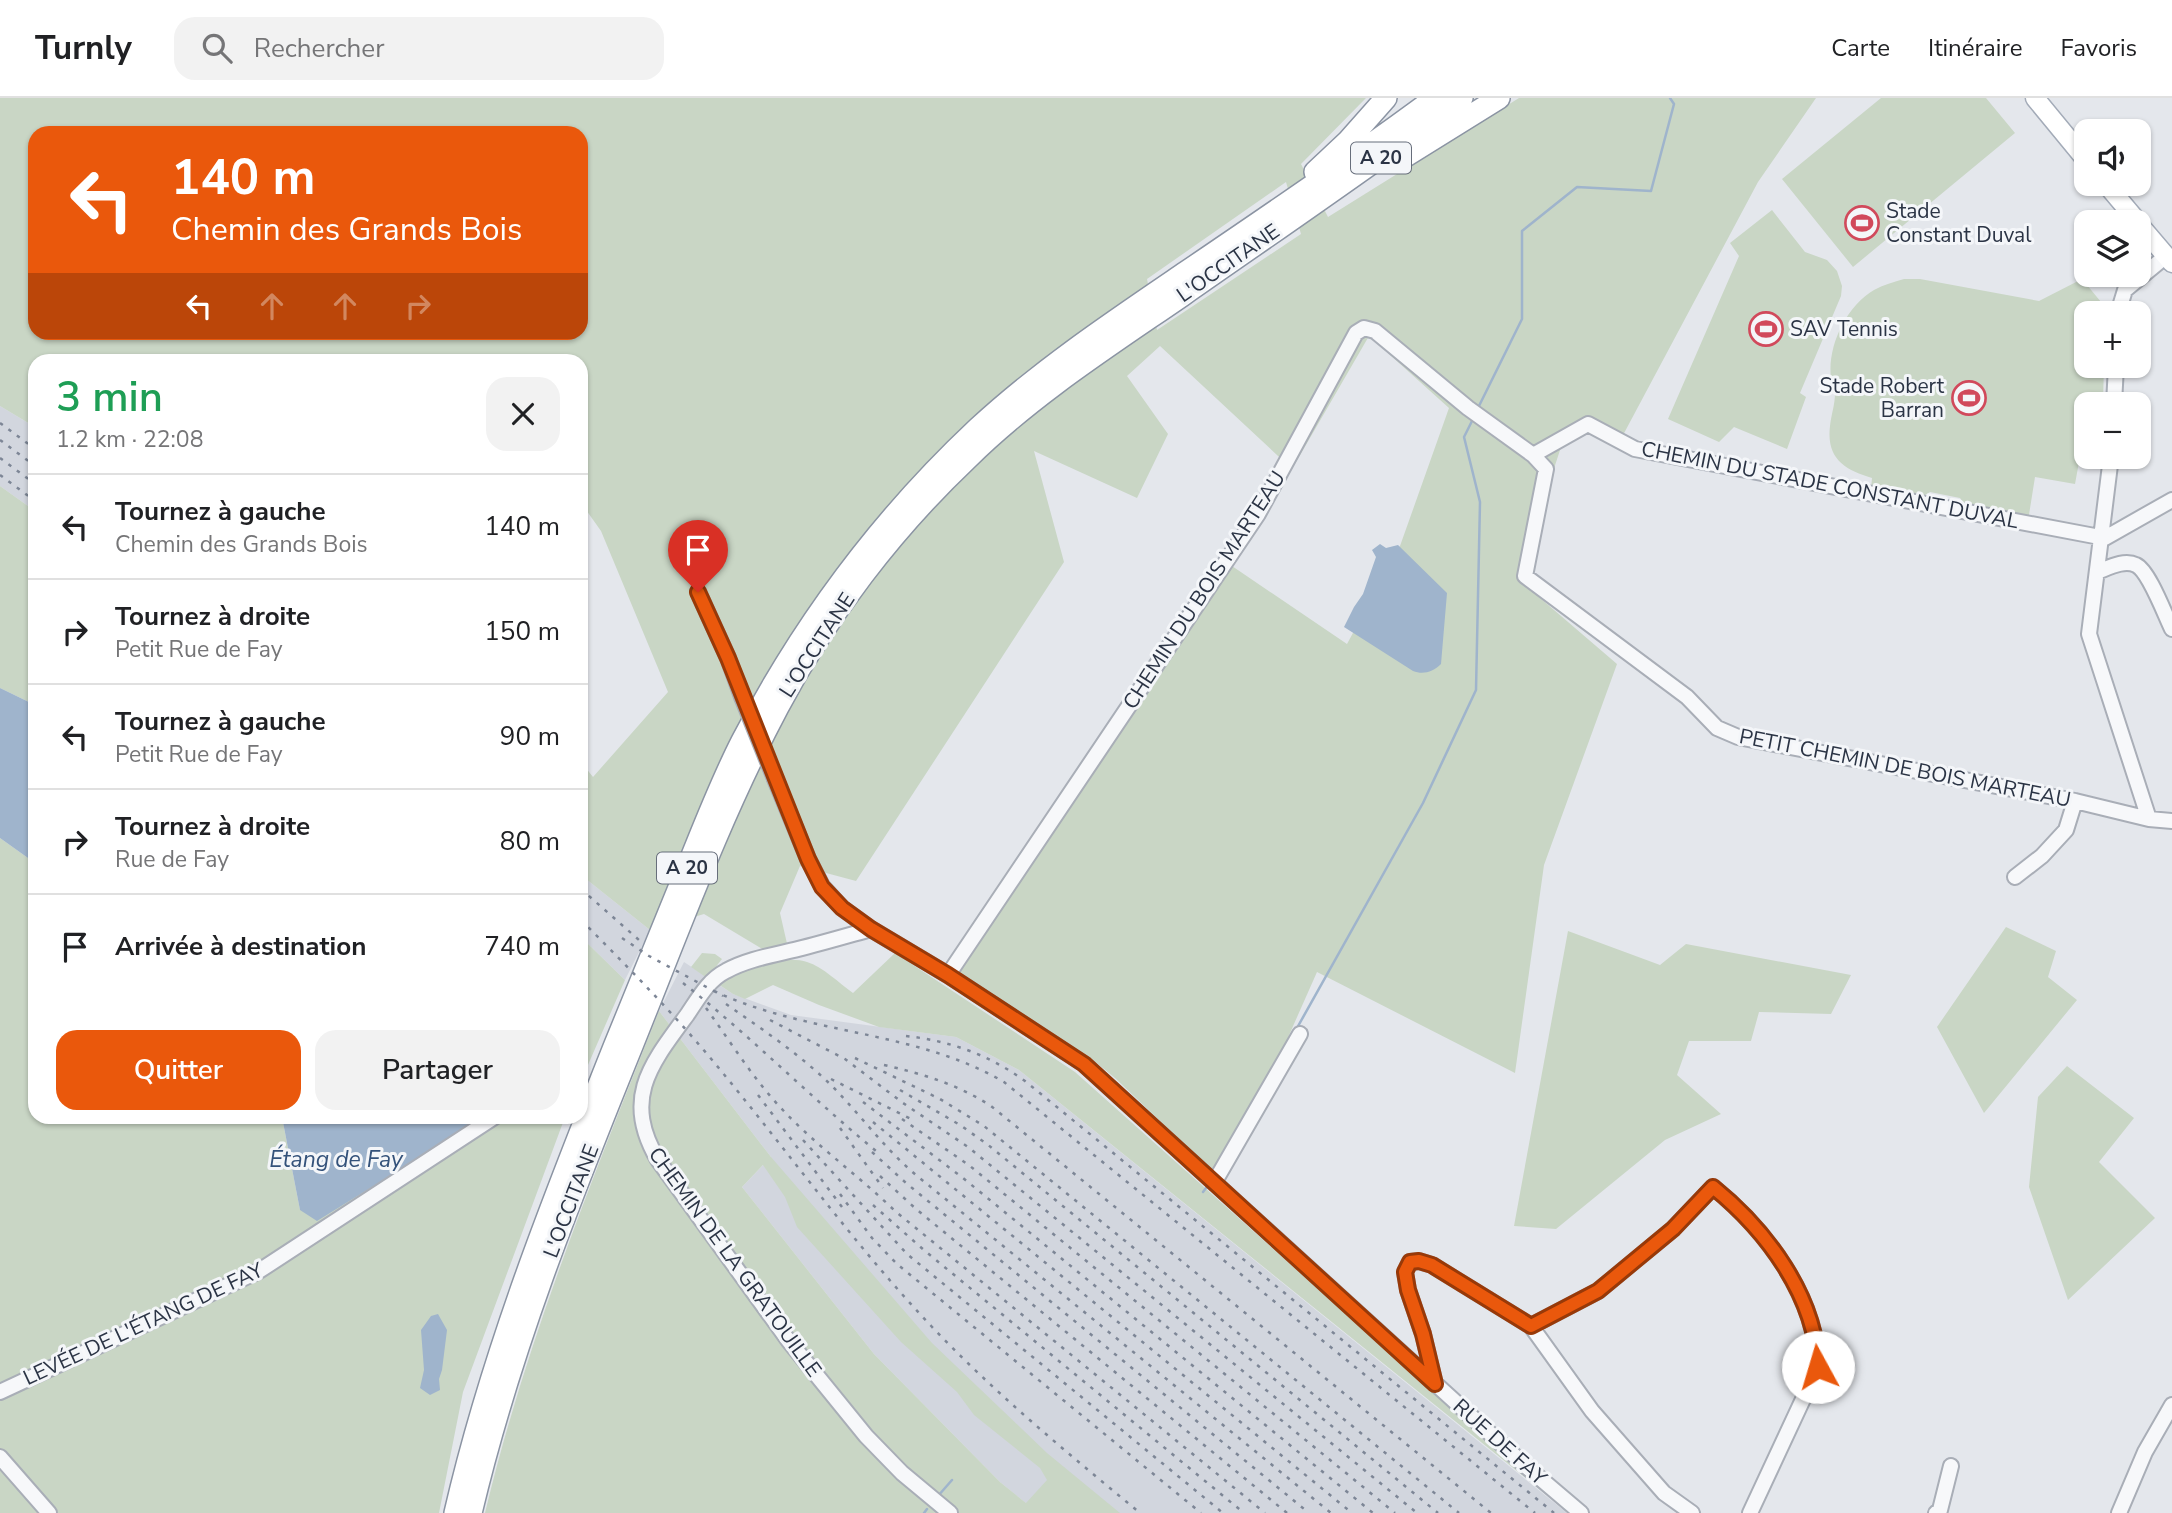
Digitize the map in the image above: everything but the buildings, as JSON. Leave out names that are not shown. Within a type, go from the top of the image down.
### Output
[{"type":"highway","points":[[1256,223],[1348,141],[1387,98]]},
{"type":"highway","name":"L'OCCITANE","points":[[588,1113],[708,817],[740,745],[768,692],[816,616],[874,537],[926,480],[980,427],[1070,352],[1366,149],[1435,98]]},
{"type":"highway","name":"L'OCCITANE","points":[[471,1513],[503,1395],[550,1254],[721,823],[780,702],[858,582],[924,503],[968,457],[1019,412],[1073,370],[1299,215],[1462,98]]},
{"type":"highway","points":[[1299,215],[1329,204],[1499,98]]},
{"type":"highway","name":"L'OCCITANE","points":[[455,1513],[486,1392],[534,1250],[584,1124]]},
{"type":"main road","points":[[2035,98],[2074,145]]},
{"type":"main road","points":[[2116,196],[2127,210]]},
{"type":"main road","points":[[2151,239],[2169,260]]},
{"type":"street","points":[[2121,301],[2124,290],[2169,260]]},
{"type":"street","name":"CHEMIN DU BOIS MARTEAU","points":[[948,975],[1258,514],[1359,330],[1369,328],[1375,331],[1468,408],[1532,455]]},
{"type":"street","name":"CHEMIN DU STADE CONSTANT DUVAL","points":[[1532,455],[1588,424],[1635,449],[2099,537]]},
{"type":"street","name":"PETIT CHEMIN DE BOIS MARTEAU","points":[[1532,455],[1546,469],[1525,576],[1687,697],[1717,728],[1738,737],[2075,802],[2149,819],[2172,821]]},
{"type":"street","points":[[2109,469],[2089,634],[2149,819]]},
{"type":"street","points":[[2099,537],[2105,538],[2172,500]]},
{"type":"street","points":[[2098,572],[2123,563],[2136,565],[2145,574],[2172,629]]},
{"type":"street","name":"RUE DE FAY","points":[[698,592],[808,859],[822,887],[842,908],[1084,1064],[1435,1384],[1581,1513]]},
{"type":"street","points":[[2015,877],[2042,856],[2066,831],[2075,802]]},
{"type":"street","name":"CHEMIN DE LA GRATOUILLE","points":[[871,929],[753,960],[716,977],[663,1047],[650,1069],[640,1101],[642,1124],[645,1136],[658,1160],[788,1340],[866,1436],[902,1473],[950,1513]]},
{"type":"street","points":[[1214,1184],[1300,1034]]},
{"type":"street","name":"LEVÉE DE L'ÉTANG DE FAY","points":[[0,1392],[259,1271],[484,1124]]},
{"type":"street","points":[[1531,1326],[1598,1291],[1673,1229],[1713,1187],[1737,1207],[1786,1269],[1807,1311],[1817,1342],[1818,1367],[1750,1513]]},
{"type":"street","points":[[1435,1384],[1423,1334],[1408,1290],[1405,1272],[1410,1262],[1419,1261],[1432,1265],[1531,1326],[1592,1411],[1664,1493],[1692,1513]]},
{"type":"street","points":[[2119,1513],[2145,1452],[2170,1413]]},
{"type":"street","points":[[0,1457],[50,1513]]},
{"type":"street","points":[[1936,1513],[1940,1510],[1951,1466]]},
{"type":"shaded area","points":[[0,406],[28,423],[28,506],[0,486]]},
{"type":"shaded area","points":[[588,881],[650,930],[625,980],[588,944]]},
{"type":"shaded area","points":[[684,962],[733,994],[791,1015],[956,1037],[1019,1070],[1567,1513],[1038,1513],[1000,1482],[874,1354],[742,1187],[771,1157],[659,1011]]},
{"type":"green space","points":[[0,98],[1366,98],[1301,164],[1328,217],[1519,98],[1816,98],[1758,182],[1622,437],[1591,430],[1561,447],[1518,579],[1617,664],[1544,865],[1515,1073],[1317,972],[1224,1182],[1115,1078],[1088,1056],[958,974],[1232,566],[1347,644],[1400,546],[1449,408],[1369,336],[1292,469],[1160,346],[1127,376],[1168,434],[1137,498],[1034,451],[1064,562],[856,881],[800,866],[780,913],[788,948],[769,953],[704,914],[650,930],[588,881],[588,771],[593,777],[668,692],[601,531],[588,513],[588,354],[28,354],[28,423],[0,406]],"holes":[[[1286,182],[1301,234],[1157,330],[1147,279]]]},
{"type":"green space","name":"Stade Constant Duval","points":[[1881,98],[1986,98],[2015,133],[1853,267],[1782,179]]},
{"type":"green space","name":"SAV Tennis","points":[[1772,210],[1805,252],[1827,260],[1837,271],[1842,286],[1841,296],[1800,393],[1806,397],[1787,449],[1734,427],[1719,442],[1668,419],[1739,256],[1730,243]]},
{"type":"green space","name":"Stade Robert Barran","points":[[1904,279],[1920,279],[2039,301],[2074,283],[2074,287],[2089,287],[2100,301],[2074,301],[2074,378],[2104,378],[2103,392],[2074,392],[2074,469],[2078,469],[2075,484],[2035,477],[2028,521],[1968,509],[1960,498],[1930,492],[1919,499],[1871,489],[1872,478],[1846,467],[1834,455],[1830,426],[1835,394],[1831,366],[1835,341],[1840,328],[1855,306],[1877,288]]},
{"type":"green space","points":[[0,486],[28,506],[28,702],[0,688]]},
{"type":"green space","points":[[0,838],[28,858],[28,1124],[283,1124],[300,1210],[471,1124],[562,1124],[463,1392],[439,1513],[0,1513]]},
{"type":"green space","points":[[2006,927],[2056,951],[2048,977],[2077,1000],[1984,1113],[1937,1027]]},
{"type":"green space","points":[[1568,931],[1660,965],[1686,944],[1851,975],[1831,1014],[1759,1012],[1751,1041],[1689,1041],[1677,1075],[1721,1114],[1665,1140],[1556,1229],[1514,1226]]},
{"type":"green space","points":[[588,944],[625,980],[588,1065]]},
{"type":"green space","points":[[702,953],[715,954],[722,959],[707,978],[691,967]]},
{"type":"green space","points":[[895,953],[1075,1072],[1569,1513],[1019,1070],[956,1037],[879,1027],[773,985],[745,999],[718,984],[761,965],[797,960],[819,968],[853,993]]},
{"type":"green space","points":[[659,1011],[771,1157],[932,1343],[1047,1453],[1120,1513],[485,1513],[520,1385],[541,1322],[586,1197]],"holes":[[[763,1165],[785,1197],[797,1227],[901,1342],[957,1392],[974,1415],[1040,1468],[1047,1480],[1026,1503],[1000,1482],[874,1354],[742,1187]]]},
{"type":"green space","points":[[2067,1066],[2134,1118],[2099,1162],[2155,1218],[2068,1300],[2029,1187],[2038,1097]]},
{"type":"water","points":[[1380,544],[1386,548],[1398,545],[1447,593],[1441,664],[1431,671],[1413,671],[1344,627],[1363,594],[1376,557],[1372,550]]},
{"type":"water","points":[[0,688],[28,702],[28,858],[0,838]]},
{"type":"water","name":"Étang de Fay","points":[[283,1124],[474,1124],[317,1221],[300,1210]]},
{"type":"water","points":[[438,1314],[447,1330],[439,1379],[440,1390],[430,1395],[420,1388],[424,1370],[421,1330],[431,1316]]},
{"type":"waterway","points":[[1477,410],[1522,319],[1522,231],[1577,187],[1651,191],[1674,104],[1670,98]]},
{"type":"waterway","points":[[1297,1028],[1423,803],[1476,690],[1480,502],[1464,437],[1473,419]]},
{"type":"waterway","points":[[1203,1192],[1209,1184]]},
{"type":"waterway","points":[[938,1496],[952,1480]]},
{"type":"waterway","points":[[924,1513],[927,1509]]},
{"type":"railway","points":[[0,423],[28,444]]},
{"type":"railway","points":[[0,440],[28,461]]},
{"type":"railway","points":[[0,458],[28,479]]},
{"type":"railway","points":[[0,475],[28,496]]},
{"type":"railway","points":[[588,895],[639,940]]},
{"type":"railway","points":[[588,927],[705,1052],[844,1225],[920,1314],[999,1392],[1140,1513]]},
{"type":"railway","points":[[622,938],[649,956],[723,996]]},
{"type":"railway","points":[[683,983],[881,1155]]},
{"type":"railway","points":[[714,991],[786,1016],[935,1052],[1004,1082],[1535,1513]]},
{"type":"railway","points":[[726,1004],[818,1073],[916,1175],[1331,1513]]},
{"type":"railway","points":[[706,1008],[760,1084],[808,1134],[895,1211],[1265,1513]]},
{"type":"railway","points":[[770,1020],[845,1059],[968,1147],[1417,1513]]},
{"type":"railway","points":[[906,1036],[939,1041],[969,1051],[998,1064],[1025,1081],[1554,1513]]},
{"type":"railway","points":[[855,1058],[940,1099],[984,1126],[1459,1513]]},
{"type":"railway","points":[[884,1065],[939,1081],[991,1106],[1491,1513]]},
{"type":"railway","points":[[831,1079],[913,1120]]},
{"type":"railway","points":[[900,1090],[987,1144],[1438,1513]]},
{"type":"railway","points":[[758,1095],[842,1207]]},
{"type":"railway","points":[[863,1102],[963,1178],[1373,1513]]},
{"type":"railway","points":[[902,1119],[970,1166],[1395,1513]]},
{"type":"railway","points":[[873,1122],[1352,1513]]},
{"type":"railway","points":[[840,1128],[883,1188]]},
{"type":"railway","points":[[803,1140],[907,1254],[1223,1513]]},
{"type":"railway","points":[[872,1152],[906,1183],[1309,1513]]},
{"type":"railway","points":[[880,1176],[916,1209],[1287,1513]]},
{"type":"railway","points":[[840,1194],[872,1238],[897,1264],[1201,1513]]},
{"type":"railway","points":[[873,1205],[925,1251],[1244,1513]]},
{"type":"place","name":"Stade Constant Duval","points":[[1862,223]]},
{"type":"place","name":"SAV Tennis","points":[[1766,329]]},
{"type":"place","name":"Stade Robert Barran","points":[[1969,398]]},
{"type":"route","points":[[698,592],[822,887],[842,908],[871,929],[948,975],[1084,1064],[1435,1384],[1423,1334],[1408,1290],[1405,1272],[1410,1262],[1419,1261],[1432,1265],[1531,1326],[1598,1291],[1673,1229],[1713,1187],[1737,1207],[1786,1269],[1807,1311],[1817,1342],[1818,1367]]}]
